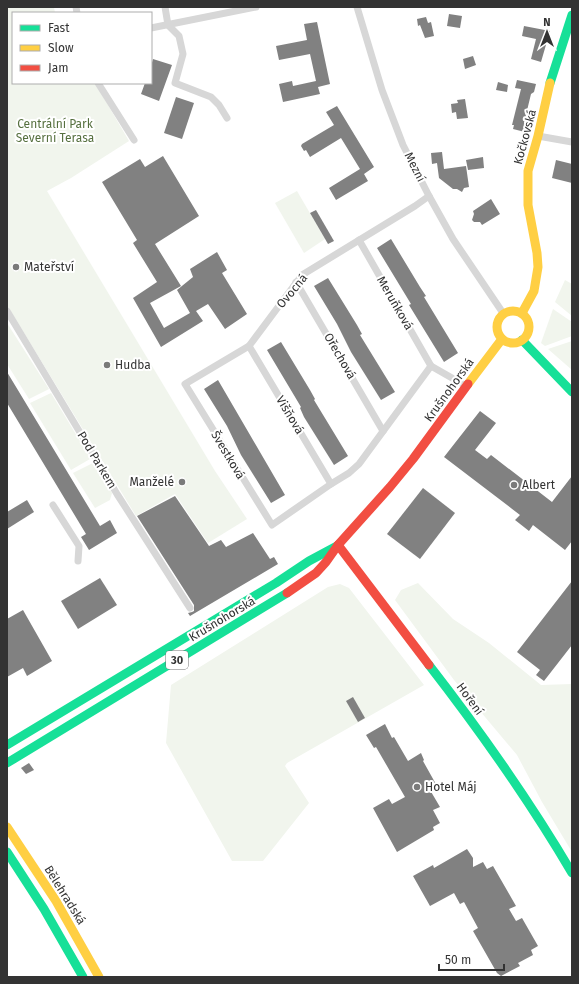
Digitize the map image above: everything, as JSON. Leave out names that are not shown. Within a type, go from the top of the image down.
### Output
[{"type":"main road","name":"Kočkovská","points":[[522,313],[534,291],[538,267],[537,252],[528,205],[527,177],[553,72],[572,15]]},
{"type":"main road","points":[[514,310],[522,313],[527,318],[530,326],[527,335],[522,340],[514,343],[509,343],[502,339],[498,335],[496,325],[503,313],[514,310]]},
{"type":"main road","name":"Krušnohorská","points":[[7,763],[284,595],[316,573],[338,545],[404,470],[502,339]]},
{"type":"main road","points":[[522,340],[572,392]]},
{"type":"main road","name":"Krušnohorská","points":[[7,745],[276,583],[308,561],[338,545]]},
{"type":"main road","name":"Hoření","points":[[338,545],[443,682],[516,782],[572,874]]},
{"type":"main road","name":"Bělehradská","points":[[7,827],[56,901],[99,977]]},
{"type":"main road","points":[[7,852],[44,909],[83,977]]},
{"type":"street","points":[[165,7],[168,25],[179,36],[183,54],[174,83],[211,97],[219,105],[227,118]]},
{"type":"street","points":[[152,28],[253,7]]},
{"type":"street","name":"Mezní","points":[[357,7],[382,90],[403,144],[429,196],[453,239],[503,313]]},
{"type":"street","points":[[99,84],[134,140]]},
{"type":"street","points":[[538,136],[572,142]]},
{"type":"street","name":"Ovocná","points":[[185,384],[249,346],[302,275],[429,196]]},
{"type":"street","name":"Meruňková","points":[[359,240],[431,366]]},
{"type":"street","name":"Ořechová","points":[[296,282],[383,431]]},
{"type":"street","name":"Pod Parkem","points":[[7,311],[117,494],[190,608]]},
{"type":"street","name":"Višňová","points":[[249,346],[331,484]]},
{"type":"street","points":[[331,484],[349,473],[359,464],[431,366],[466,386]]},
{"type":"street","name":"Švestková","points":[[185,384],[272,525],[331,484]]},
{"type":"street","points":[[53,506],[79,546],[78,561]]},
{"type":"green space","name":"Centrální Park Severní Terasa","points":[[7,7],[54,7],[55,12],[12,12],[12,84],[96,84],[129,141],[71,178],[47,191],[215,471],[247,519],[208,543],[175,494],[136,516],[7,305]]},
{"type":"green space","points":[[297,191],[325,239],[304,253],[275,203]]},
{"type":"green space","points":[[565,280],[572,284],[572,316],[555,302]]},
{"type":"green space","points":[[553,309],[572,322],[572,336],[545,346],[541,343]]},
{"type":"green space","points":[[7,323],[49,389],[29,399],[7,364]]},
{"type":"green space","points":[[572,341],[572,370],[548,349]]},
{"type":"green space","points":[[51,393],[90,459],[71,470],[30,403]]},
{"type":"green space","points":[[93,463],[112,493],[110,500],[95,508],[73,473]]},
{"type":"green space","points":[[418,583],[453,619],[489,643],[541,685],[572,684],[572,852],[542,802],[517,755],[454,680],[395,600],[401,590]]},
{"type":"green space","points":[[340,584],[349,588],[424,685],[287,763],[285,766],[309,803],[263,861],[232,861],[166,743],[171,685],[328,587]]},
{"type":"building","points":[[449,14],[462,16],[460,28],[447,26]]},
{"type":"building","points":[[426,17],[428,23],[431,22],[434,36],[425,38],[420,25],[418,26],[417,19]]},
{"type":"building","points":[[317,22],[330,84],[318,87],[320,94],[283,102],[279,84],[292,81],[293,86],[316,81],[310,54],[279,60],[276,46],[307,40],[304,24]]},
{"type":"building","points":[[524,26],[550,31],[541,62],[531,59],[536,39],[522,36]]},
{"type":"building","points":[[473,56],[476,65],[465,69],[463,59]]},
{"type":"building","points":[[153,59],[172,65],[159,101],[141,94],[145,84],[152,84]]},
{"type":"building","points":[[517,80],[536,84],[534,92],[531,94],[524,123],[527,124],[525,132],[513,129],[514,125],[512,125],[521,89],[515,88]]},
{"type":"building","points":[[498,82],[508,85],[507,92],[496,90]]},
{"type":"building","points":[[176,97],[194,103],[182,139],[164,133]]},
{"type":"building","points":[[465,99],[468,118],[457,119],[456,112],[452,113],[451,104],[458,103],[457,100]]},
{"type":"building","points":[[337,106],[374,167],[364,174],[368,181],[336,200],[329,188],[360,169],[341,138],[310,157],[306,150],[304,151],[301,146],[334,125],[326,112]]},
{"type":"building","points":[[442,152],[444,169],[466,166],[469,187],[464,188],[462,192],[457,189],[453,189],[439,178],[437,163],[432,164],[431,153]]},
{"type":"building","points":[[163,156],[199,216],[155,244],[181,286],[150,303],[164,328],[190,313],[177,290],[193,277],[190,269],[217,252],[227,270],[222,273],[247,314],[225,329],[208,304],[196,311],[203,321],[161,347],[133,298],[157,282],[133,243],[137,240],[102,182],[140,159],[145,167]]},
{"type":"building","points":[[483,157],[484,168],[468,170],[466,160]]},
{"type":"building","points":[[556,160],[572,164],[572,183],[552,178]]},
{"type":"building","points":[[491,199],[500,214],[482,225],[480,222],[474,222],[472,220],[474,214],[473,211]]},
{"type":"building","points":[[316,210],[334,241],[328,244],[310,213]]},
{"type":"building","points":[[391,239],[426,296],[424,297],[458,353],[444,362],[409,305],[411,304],[377,248]]},
{"type":"building","points":[[328,278],[357,325],[362,334],[360,335],[395,392],[381,400],[351,352],[337,324],[314,286]]},
{"type":"building","points":[[281,342],[348,456],[334,465],[304,417],[300,408],[301,407],[267,350]]},
{"type":"building","points":[[7,372],[100,526],[110,520],[117,533],[89,550],[81,537],[86,534],[7,403]]},
{"type":"building","points":[[218,380],[285,495],[271,503],[241,455],[227,426],[204,389]]},
{"type":"building","points":[[480,411],[496,423],[475,450],[487,459],[491,455],[552,502],[572,476],[572,541],[565,550],[533,525],[529,531],[515,520],[520,515],[444,457]]},
{"type":"building","points":[[423,488],[455,513],[420,559],[387,534]]},
{"type":"building","points":[[175,496],[209,546],[221,540],[226,547],[253,533],[270,559],[274,557],[278,564],[190,616],[188,613],[194,611],[194,605],[137,516]]},
{"type":"building","points":[[27,500],[34,512],[7,529],[7,512]]},
{"type":"building","points":[[100,578],[117,605],[78,629],[61,601]]},
{"type":"building","points":[[572,581],[572,645],[544,681],[536,675],[540,670],[517,652]]},
{"type":"building","points":[[23,610],[52,661],[27,676],[23,668],[7,677],[7,619]]},
{"type":"building","points":[[353,697],[365,718],[358,722],[346,701]]},
{"type":"building","points":[[385,724],[392,738],[394,737],[408,761],[421,753],[424,760],[423,761],[437,786],[430,790],[440,807],[433,810],[440,823],[433,827],[434,830],[397,852],[373,808],[389,799],[392,804],[405,797],[376,747],[374,748],[366,735]]},
{"type":"building","points":[[29,763],[34,770],[26,774],[21,768]]},
{"type":"building","points":[[467,849],[473,858],[473,867],[483,862],[487,869],[493,866],[516,906],[509,909],[516,921],[522,918],[538,946],[531,950],[533,955],[518,963],[520,966],[501,976],[497,973],[473,931],[478,928],[464,902],[460,904],[454,893],[430,906],[413,876],[433,865],[434,868]]},
{"type":"traffic: fast","points":[[550,83],[572,15]]},
{"type":"traffic: fast","points":[[522,340],[572,392]]},
{"type":"traffic: fast","points":[[7,745],[276,583],[309,561],[337,546]]},
{"type":"traffic: fast","points":[[7,763],[287,593]]},
{"type":"traffic: fast","points":[[429,665],[504,767],[539,819],[572,873]]},
{"type":"traffic: fast","points":[[7,852],[44,909],[83,977]]},
{"type":"traffic: slow","points":[[522,313],[534,291],[538,267],[537,253],[528,205],[528,171],[538,136],[550,83]]},
{"type":"traffic: slow","points":[[510,311],[516,311],[525,315],[529,327],[525,339],[516,343],[510,343],[501,339],[497,330],[497,324],[501,315],[510,311]]},
{"type":"traffic: slow","points":[[468,384],[502,339]]},
{"type":"traffic: slow","points":[[7,827],[56,901],[99,977]]},
{"type":"traffic: jam","points":[[338,545],[413,459],[468,384]]},
{"type":"traffic: jam","points":[[338,545],[429,665]]},
{"type":"traffic: jam","points":[[287,593],[316,573],[338,545]]},
{"type":"place","name":"Mateřství","points":[[16,267]]},
{"type":"place","name":"Hudba","points":[[107,365]]},
{"type":"place","name":"Manželé","points":[[182,482]]},
{"type":"place","name":"Albert","points":[[514,485]]},
{"type":"place","name":"Hotel Máj","points":[[417,787]]}]
